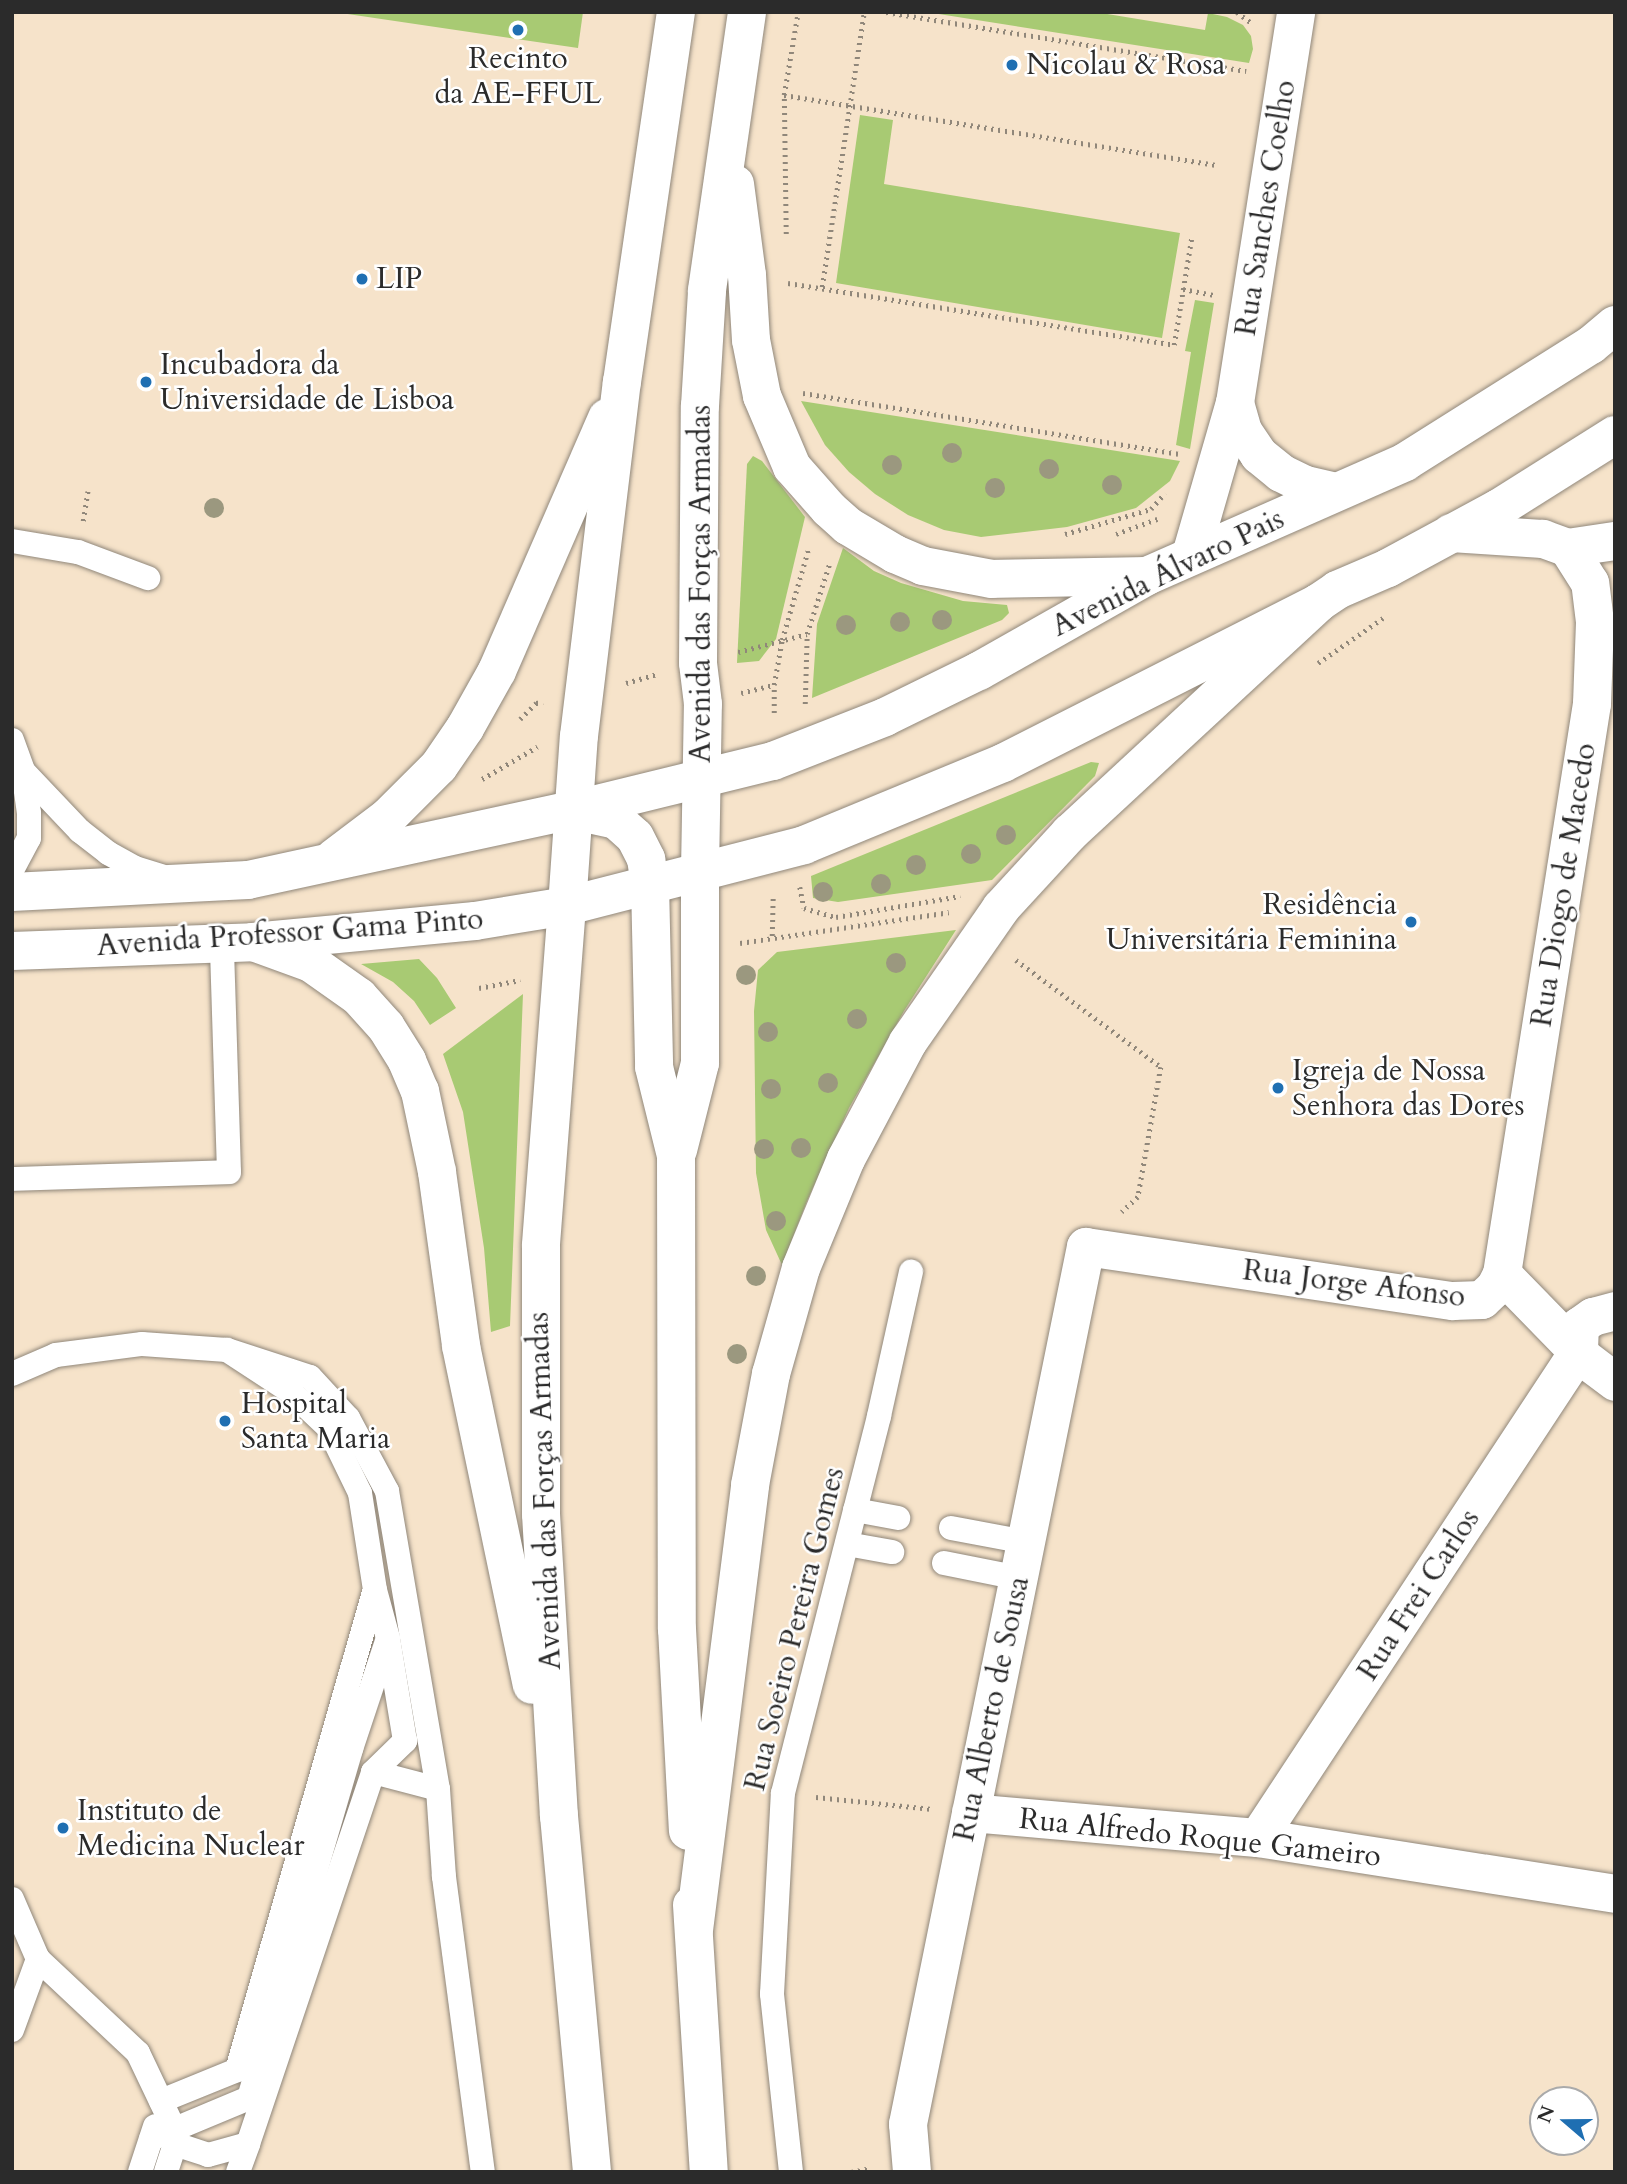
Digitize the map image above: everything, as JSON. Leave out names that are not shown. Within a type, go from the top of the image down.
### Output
[{"type":"main road","name":"Avenida das Forças Armadas","points":[[592,2172],[559,1816],[541,1514],[541,1246],[573,810],[622,382],[676,12]]},
{"type":"main road","name":"Avenida das Forças Armadas","points":[[676,1156],[701,1063],[700,405],[707,290],[747,12]]},
{"type":"main road","name":"Rua Sanches Coelho","points":[[1191,555],[1235,403],[1296,12]]},
{"type":"main road","points":[[729,133],[747,275],[751,340],[762,396],[792,467],[809,489],[848,526],[895,554],[923,566],[992,579],[1147,576]]},
{"type":"main road","name":"Avenida Álvaro Pais","points":[[573,810],[701,781],[773,761],[885,717],[979,671],[1147,576],[1405,462],[1591,345],[1615,325]]},
{"type":"main road","points":[[324,865],[388,817],[439,766],[465,729],[497,671],[622,382]]},
{"type":"main road","name":"Rua Sanches Coelho","points":[[1235,403],[1243,431],[1259,455],[1281,472],[1306,485],[1336,492]]},
{"type":"main road","points":[[700,871],[804,845],[1003,763],[1318,603],[1337,590],[1388,568],[1511,501],[1615,435]]},
{"type":"main road","points":[[1451,533],[1543,539],[1568,548],[1615,541]]},
{"type":"main road","name":"Rua Diogo de Macedo","points":[[1502,1275],[1592,704],[1595,622],[1590,583],[1568,548]]},
{"type":"main road","points":[[694,1930],[750,1485],[771,1374],[801,1268],[846,1159],[908,1042],[1001,908],[1070,833],[1318,603]]},
{"type":"main road","name":"Rua Diogo de Macedo","points":[[1592,704],[1615,647]]},
{"type":"main road","name":"Avenida das Forças Armadas","points":[[573,810],[616,820],[635,837],[646,859],[650,884],[654,1067],[676,1156],[677,1629],[709,2172]]},
{"type":"main road","name":"Avenida Professor Gama Pinto","points":[[12,892],[194,885],[248,880],[573,810]]},
{"type":"main road","name":"Avenida Professor Gama Pinto","points":[[12,951],[238,943],[475,921],[567,906],[700,871]]},
{"type":"main road","points":[[238,943],[311,963],[359,997],[386,1027],[407,1061],[420,1091],[437,1172],[461,1346],[559,1816]]},
{"type":"main road","name":"Rua Jorge Afonso","points":[[1086,1247],[1452,1301],[1482,1300],[1495,1288],[1502,1275],[1604,1376],[1615,1382]]},
{"type":"main road","name":"Rua Alberto de Sousa","points":[[912,2172],[908,2124],[1086,1247]]},
{"type":"main road","name":"Rua Frei Carlos","points":[[1258,1838],[1579,1351],[1580,1326],[1593,1317],[1615,1311]]},
{"type":"main road","name":"Rua Alfredo Roque Gameiro","points":[[971,1813],[1258,1838],[1615,1894]]},
{"type":"lane","points":[[12,541],[78,552],[148,578]]},
{"type":"lane","points":[[12,740],[23,771],[29,838],[12,870]]},
{"type":"lane","points":[[23,771],[80,831],[108,853],[135,868],[194,885]]},
{"type":"lane","points":[[12,1179],[229,1172],[238,943]]},
{"type":"lane","name":"Rua Soeiro Pereira Gomes","points":[[791,2172],[772,1994],[783,1793],[847,1544],[911,1272]]},
{"type":"lane","points":[[12,1374],[56,1355],[142,1344],[227,1350],[310,1377],[348,1418],[387,1491],[405,1585],[438,1790],[444,1877],[483,2172]]},
{"type":"lane","points":[[227,1350],[291,1392],[328,1427],[360,1493],[375,1590],[388,1638],[405,1741],[373,1772],[238,2172]]},
{"type":"lane","points":[[855,1510],[898,1518]]},
{"type":"lane","points":[[951,1528],[1022,1560]]},
{"type":"lane","points":[[847,1544],[892,1552]]},
{"type":"lane","points":[[944,1563],[1022,1560]]},
{"type":"lane","points":[[161,2101],[237,2070],[341,1745],[388,1638],[405,1585]]},
{"type":"lane","points":[[151,2139],[175,2137],[250,2098],[341,1745],[375,1590]]},
{"type":"lane","points":[[373,1772],[438,1790]]},
{"type":"lane","points":[[12,1899],[38,1959],[138,2053],[175,2137],[166,2172]]},
{"type":"lane","points":[[12,2030],[38,1959]]},
{"type":"lane","points":[[140,2172],[161,2101]]},
{"type":"lane","points":[[175,2137],[208,2155],[248,2144]]},
{"type":"path","points":[[786,243],[784,95],[798,12]]},
{"type":"path","points":[[822,287],[864,12]]},
{"type":"path","points":[[886,12],[1254,72]]},
{"type":"path","points":[[1237,12],[1250,19],[1256,32]]},
{"type":"path","points":[[784,95],[1216,165]]},
{"type":"path","points":[[787,283],[1174,345],[1192,235]]},
{"type":"path","points":[[786,269],[788,296]]},
{"type":"path","points":[[1183,289],[1220,296]]},
{"type":"path","points":[[793,391],[1189,455]]},
{"type":"path","points":[[1056,536],[1150,509],[1168,489]]},
{"type":"path","points":[[774,713],[774,685],[782,640],[810,541]]},
{"type":"path","points":[[731,696],[774,685]]},
{"type":"path","points":[[478,782],[537,747]]},
{"type":"path","points":[[772,936],[773,887]]},
{"type":"path","points":[[734,944],[772,936],[950,912]]},
{"type":"path","points":[[1013,958],[1161,1067],[1138,1197],[1086,1247]]},
{"type":"path","points":[[480,988],[520,980]]},
{"type":"path","points":[[783,1793],[971,1813]]},
{"type":"green space","name":"Recinto da AE-FFUL","points":[[334,12],[583,12],[578,48]]},
{"type":"green space","points":[[926,12],[1095,12],[1205,30],[1208,13],[1227,17],[1243,25],[1251,36],[1253,49],[1249,63]]},
{"type":"green space","points":[[860,115],[893,120],[884,184],[1180,233],[1162,338],[836,283]]},
{"type":"green space","points":[[1195,300],[1214,303],[1190,449],[1176,445],[1191,352],[1185,351]]},
{"type":"green space","points":[[801,401],[1180,461],[1170,481],[1136,508],[1067,527],[981,537],[944,530],[908,515],[875,494],[849,472],[825,445]]},
{"type":"green space","points":[[753,456],[762,461],[805,517],[776,639],[759,661],[737,663],[747,464]]},
{"type":"green space","points":[[843,548],[874,571],[901,583],[963,601],[1007,605],[1009,613],[1002,620],[812,698],[817,624]]},
{"type":"green space","points":[[1091,762],[1099,763],[1095,776],[992,880],[838,902],[813,898],[811,876]]},
{"type":"green space","points":[[956,930],[904,1011],[849,1108],[807,1201],[782,1265],[766,1230],[756,1173],[754,1011],[758,970],[777,952]]},
{"type":"green space","points":[[419,959],[437,978],[456,1008],[430,1025],[414,1001],[393,982],[361,964]]},
{"type":"green space","points":[[523,994],[510,1326],[491,1332],[484,1248],[463,1112],[443,1054]]},
{"type":"place","name":"Recinto da AE-FFUL","points":[[518,30]]},
{"type":"place","name":"Nicolau & Rosa","points":[[1012,65]]},
{"type":"place","name":"LIP","points":[[362,279]]},
{"type":"place","name":"Incubadora da Universidade de Lisboa","points":[[146,382]]},
{"type":"place","name":"Residência Universitária Feminina","points":[[1411,922]]},
{"type":"place","name":"Igreja de Nossa Senhora das Dores","points":[[1278,1088]]},
{"type":"place","name":"Hospital Santa Maria","points":[[225,1421]]},
{"type":"place","name":"Instituto de Medicina Nuclear","points":[[63,1828]]}]
